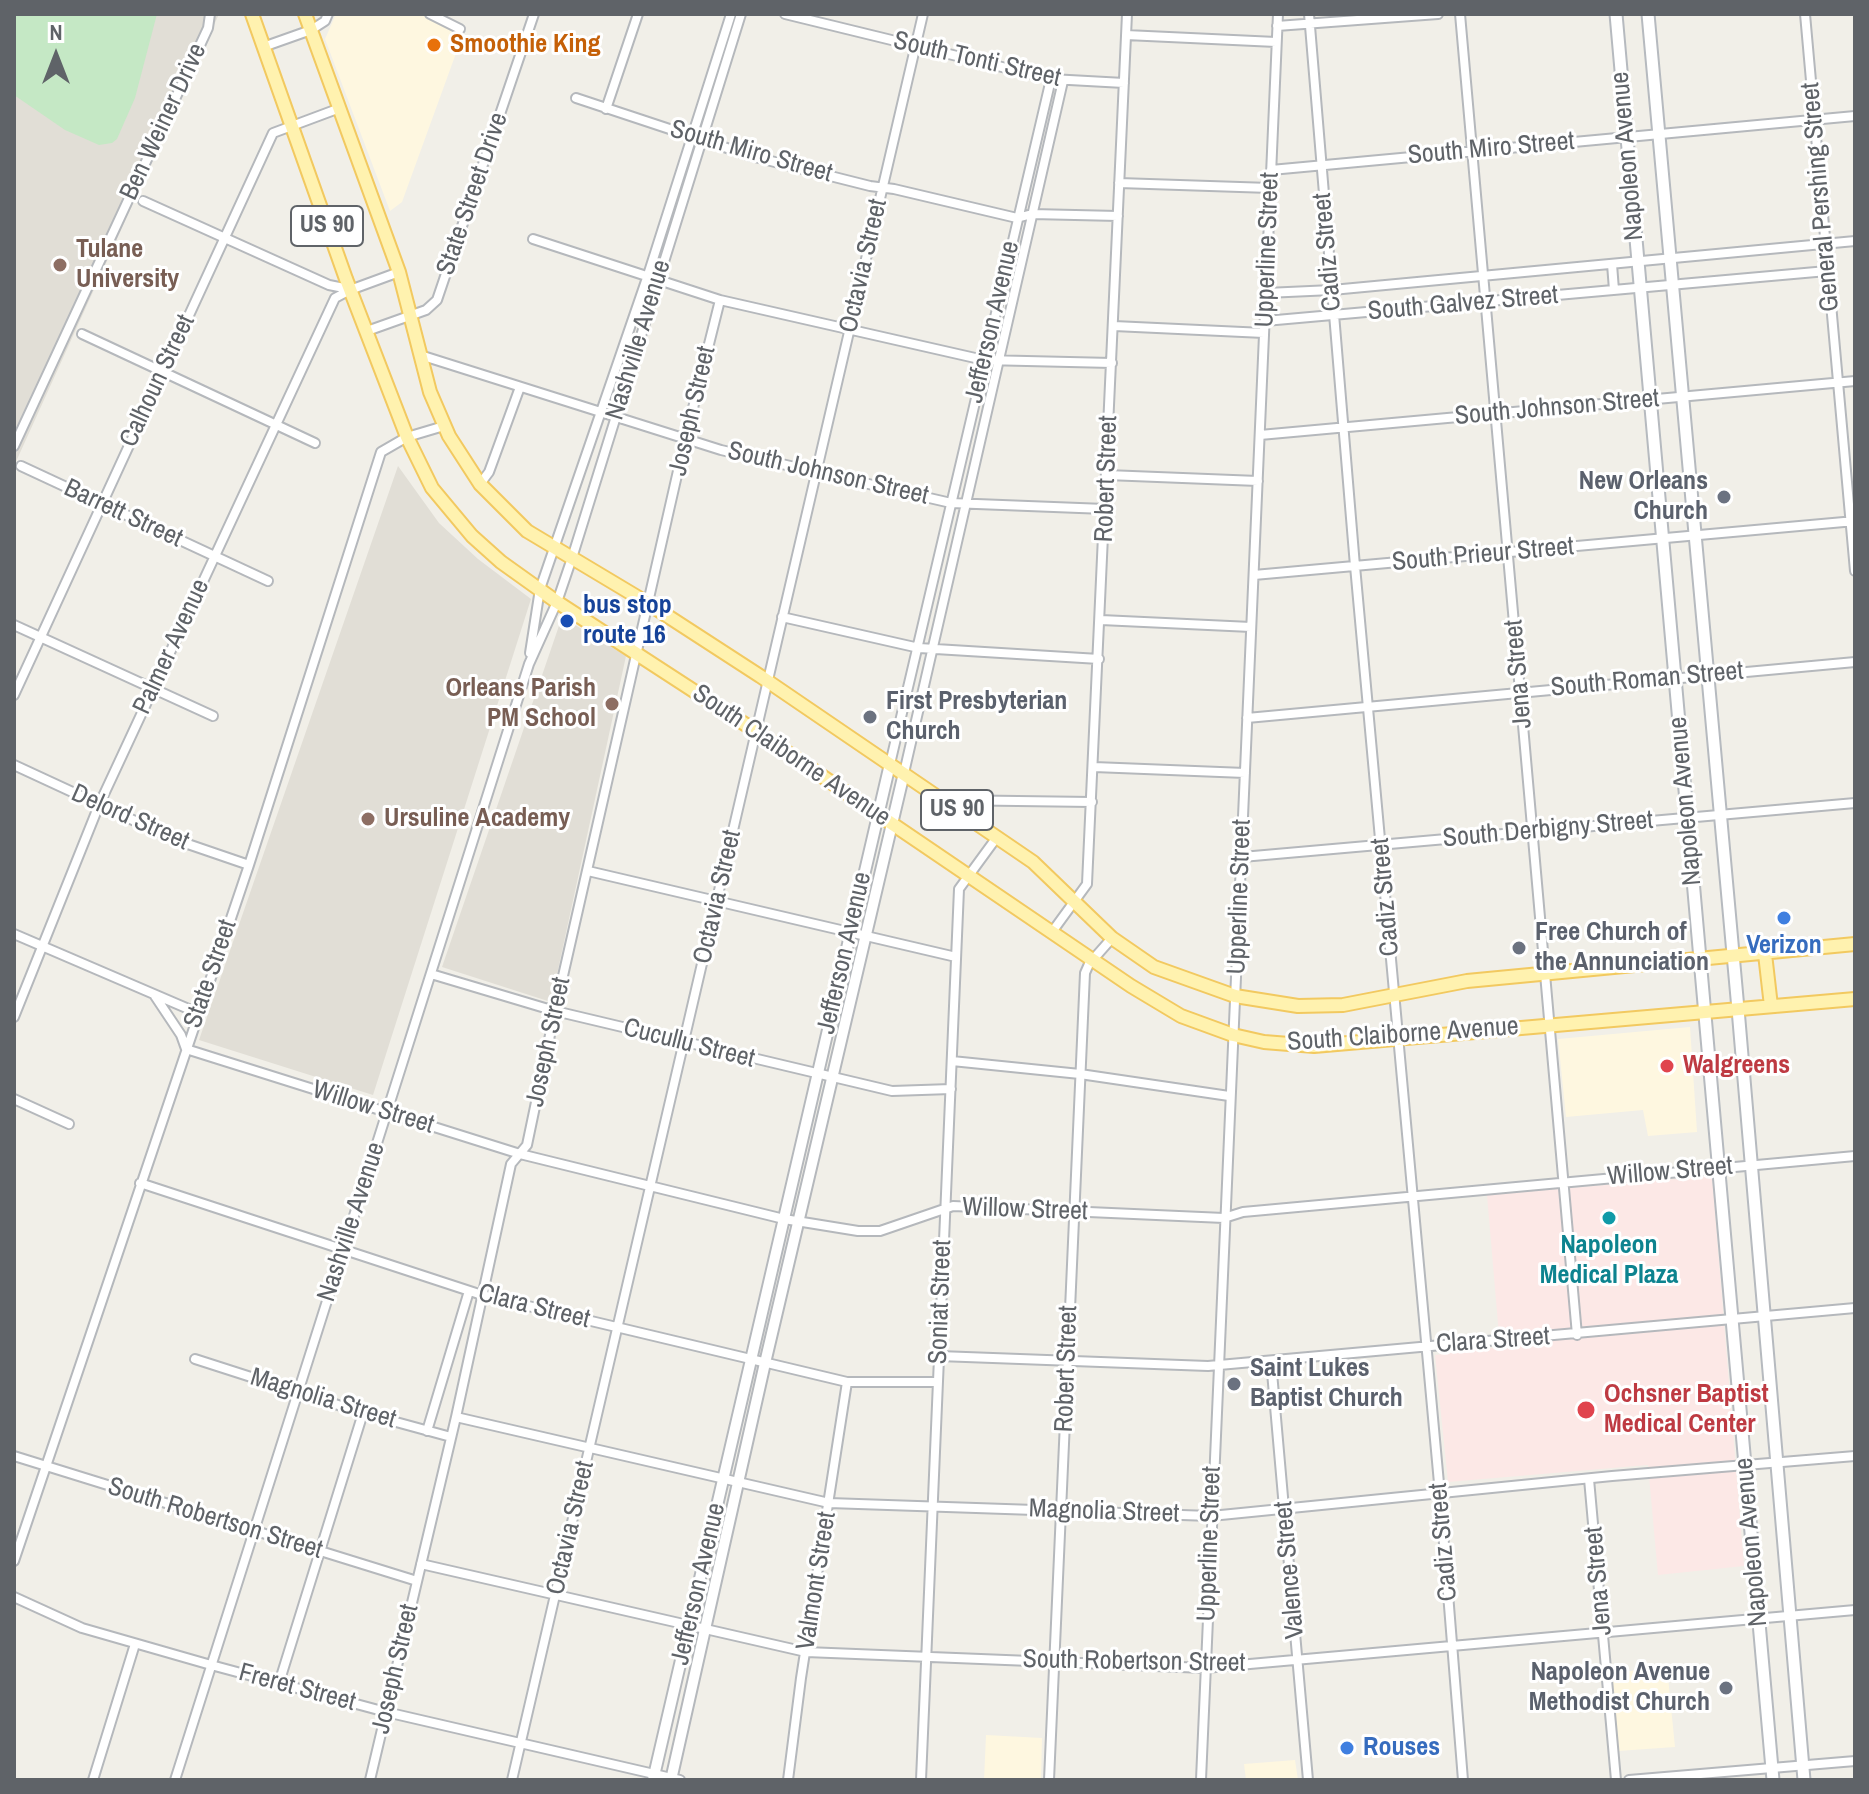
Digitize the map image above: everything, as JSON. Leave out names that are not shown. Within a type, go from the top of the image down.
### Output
[{"type":"main road","name":"South Claiborne Avenue","points":[[252,14],[350,290],[407,437],[420,467],[449,510],[501,562],[557,602],[1181,1016],[1233,1035],[1306,1046],[1855,999]]},
{"type":"main road","name":"South Claiborne Avenue","points":[[305,14],[399,272],[430,392],[444,426],[480,484],[527,531],[649,604],[767,681],[1033,862],[1112,938],[1154,967],[1235,996],[1298,1006],[1343,1005],[1467,981],[1855,944]]},
{"type":"main road","name":"Napoleon Avenue","points":[[1616,14],[1773,1774]]},
{"type":"main road","name":"Napoleon Avenue","points":[[1648,14],[1804,1780]]},
{"type":"main road","points":[[1765,954],[1771,1006]]},
{"type":"street","name":"Ben Weiner Drive","points":[[14,446],[208,28],[210,14]]},
{"type":"street","points":[[263,47],[311,30],[325,21],[328,14]]},
{"type":"street","points":[[430,14],[460,29]]},
{"type":"street","name":"State Street Drive","points":[[367,331],[426,310],[437,300],[534,14]]},
{"type":"street","points":[[606,109],[638,14]]},
{"type":"street","name":"Nashville Avenue","points":[[698,138],[731,14]]},
{"type":"street","name":"Nashville Avenue","points":[[529,664],[540,589],[653,277],[741,14]]},
{"type":"street","name":"South Tonti Street","points":[[785,14],[1051,79],[1124,83]]},
{"type":"street","name":"Octavia Street","points":[[512,1780],[923,14]]},
{"type":"street","name":"Robert Street","points":[[1052,932],[1087,884],[1127,14]]},
{"type":"street","name":"Upperline Street","points":[[1201,1780],[1278,14]]},
{"type":"street","name":"Cadiz Street","points":[[1309,14],[1463,1780]]},
{"type":"street","points":[[1277,26],[1438,14]]},
{"type":"street","name":"Jena Street","points":[[1460,14],[1577,1335]]},
{"type":"street","name":"General Pershing Street","points":[[1805,14],[1836,382],[1853,521],[1855,571]]},
{"type":"street","points":[[1126,35],[1276,42]]},
{"type":"street","name":"Jefferson Avenue","points":[[654,1777],[1051,79]]},
{"type":"street","name":"Jefferson Avenue","points":[[674,1779],[704,1630],[765,1363],[893,824],[1063,81]]},
{"type":"street","name":"South Miro Street","points":[[576,98],[751,156],[1017,218],[1032,214],[1118,216]]},
{"type":"street","name":"Calhoun Street","points":[[14,695],[273,133],[340,108]]},
{"type":"street","name":"South Miro Street","points":[[1271,170],[1855,116]]},
{"type":"street","points":[[1119,183],[1270,188]]},
{"type":"street","points":[[143,201],[329,285],[350,290],[399,272]]},
{"type":"street","points":[[533,239],[720,300],[984,360],[1112,363]]},
{"type":"street","name":"South Galvez Street","points":[[1266,293],[1332,290],[1855,241]]},
{"type":"street","points":[[1612,264],[1614,290]]},
{"type":"street","name":"South Galvez Street","points":[[1265,321],[1827,271]]},
{"type":"street","name":"Nashville Avenue","points":[[175,1780],[529,664],[557,602],[572,558],[653,277]]},
{"type":"street","name":"Palmer Avenue","points":[[14,1017],[99,805],[213,556],[335,298],[350,290]]},
{"type":"street","name":"Joseph Street","points":[[370,1780],[456,1417],[511,1164],[527,1145],[685,440],[720,300]]},
{"type":"street","points":[[1114,326],[1264,333]]},
{"type":"street","points":[[82,334],[315,443]]},
{"type":"street","name":"South Johnson Street","points":[[420,355],[685,440],[951,503],[1105,509]]},
{"type":"street","name":"South Johnson Street","points":[[1260,435],[1855,381]]},
{"type":"street","points":[[480,484],[489,472],[520,387]]},
{"type":"street","name":"State Street","points":[[14,1561],[249,865],[381,452],[407,437],[444,426]]},
{"type":"street","name":"Barrett Street","points":[[21,466],[268,581]]},
{"type":"street","points":[[1107,475],[1258,481]]},
{"type":"street","name":"South Prieur Street","points":[[1254,575],[1853,521]]},
{"type":"street","points":[[782,617],[919,648],[1099,659]]},
{"type":"street","points":[[1101,620],[1251,627]]},
{"type":"street","points":[[14,625],[213,716]]},
{"type":"street","name":"South Roman Street","points":[[1247,718],[1855,662]]},
{"type":"street","name":"Delord Street","points":[[14,765],[176,840],[249,865]]},
{"type":"street","points":[[1094,767],[1245,773]]},
{"type":"street","points":[[943,800],[1092,802]]},
{"type":"street","name":"South Derbigny Street","points":[[1242,857],[1855,803]]},
{"type":"street","name":"Soniat Street","points":[[921,1780],[959,889],[997,837]]},
{"type":"street","points":[[588,871],[956,957]]},
{"type":"street","points":[[14,934],[198,1013]]},
{"type":"street","points":[[1092,959],[1112,938]]},
{"type":"street","name":"Robert Street","points":[[1049,1780],[1085,973],[1092,959]]},
{"type":"street","name":"Cucullu Street","points":[[431,974],[555,1011],[832,1078],[904,1092],[951,1089]]},
{"type":"street","points":[[155,996],[181,1035],[186,1049]]},
{"type":"street","name":"Willow Street","points":[[186,1049],[520,1154],[784,1219],[858,1231],[880,1231],[953,1206],[1224,1218],[1243,1212],[1855,1156]]},
{"type":"street","points":[[952,1061],[1080,1074],[1229,1096]]},
{"type":"street","points":[[14,1099],[69,1124]]},
{"type":"street","name":"Clara Street","points":[[140,1183],[482,1295],[847,1382],[937,1382]]},
{"type":"street","points":[[427,1431],[469,1291]]},
{"type":"street","name":"Clara Street","points":[[939,1356],[1218,1365],[1855,1308]]},
{"type":"street","name":"Magnolia Street","points":[[195,1359],[363,1413],[451,1437]]},
{"type":"street","name":"Valence Street","points":[[1271,1361],[1308,1780]]},
{"type":"street","name":"Valmont Street","points":[[788,1780],[847,1382]]},
{"type":"street","points":[[279,1683],[363,1413]]},
{"type":"street","name":"Magnolia Street","points":[[456,1417],[829,1503],[1211,1516],[1855,1456]]},
{"type":"street","name":"South Robertson Street","points":[[14,1456],[417,1581]]},
{"type":"street","name":"Jena Street","points":[[1589,1479],[1616,1780]]},
{"type":"street","name":"South Robertson Street","points":[[421,1564],[806,1652],[1205,1668],[1855,1610]]},
{"type":"street","name":"Freret Street","points":[[14,1597],[82,1628],[211,1665],[386,1712],[654,1777],[674,1779]]},
{"type":"street","points":[[93,1780],[135,1644]]},
{"type":"street","points":[[1629,1780],[1773,1774],[1802,1765],[1855,1761]]},
{"type":"shaded area","name":"Tulane University","points":[[14,14],[219,14],[14,466]]},
{"type":"shaded area","points":[[336,14],[420,14],[463,34],[402,202],[390,211],[325,39]]},
{"type":"shaded area","name":"Ursuline Academy","points":[[398,466],[439,523],[478,559],[531,599],[373,1095],[199,1040]]},
{"type":"shaded area","points":[[562,617],[626,656],[551,1002],[442,967]]},
{"type":"shaded area","points":[[1690,1027],[1697,1132],[1648,1136],[1643,1110],[1566,1117],[1558,1039]]},
{"type":"shaded area","name":"Ochsner Baptist Medical Center","points":[[1712,1176],[1744,1566],[1658,1575],[1648,1465],[1448,1482],[1435,1355],[1500,1347],[1487,1195]]},
{"type":"shaded area","points":[[1667,1667],[1675,1747],[1618,1751],[1612,1673]]},
{"type":"shaded area","points":[[986,1735],[1042,1738],[1041,1780],[984,1780]]},
{"type":"shaded area","points":[[1295,1760],[1298,1780],[1246,1780],[1244,1764]]},
{"type":"green space","points":[[14,14],[157,14],[135,98],[117,139],[112,143],[99,145],[65,130],[14,95]]},
{"type":"place","name":"Smoothie King","points":[[434,45]]},
{"type":"place","name":"Tulane University","points":[[60,265]]},
{"type":"place","name":"New Orleans Church","points":[[1724,497]]},
{"type":"place","name":"bus stop route 16","points":[[567,621]]},
{"type":"place","name":"Orleans Parish PM School","points":[[612,704]]},
{"type":"place","name":"First Presbyterian Church","points":[[870,717]]},
{"type":"place","name":"Ursuline Academy","points":[[368,819]]},
{"type":"place","name":"Verizon","points":[[1784,918]]},
{"type":"place","name":"Free Church of the Annunciation","points":[[1519,948]]},
{"type":"place","name":"Walgreens","points":[[1667,1066]]},
{"type":"place","name":"Napoleon Medical Plaza","points":[[1609,1218]]},
{"type":"place","name":"Saint Lukes Baptist Church","points":[[1234,1384]]},
{"type":"place","name":"Ochsner Baptist Medical Center","points":[[1586,1410]]},
{"type":"place","name":"Napoleon Avenue Methodist Church","points":[[1726,1688]]},
{"type":"place","name":"Rouses","points":[[1347,1748]]}]
